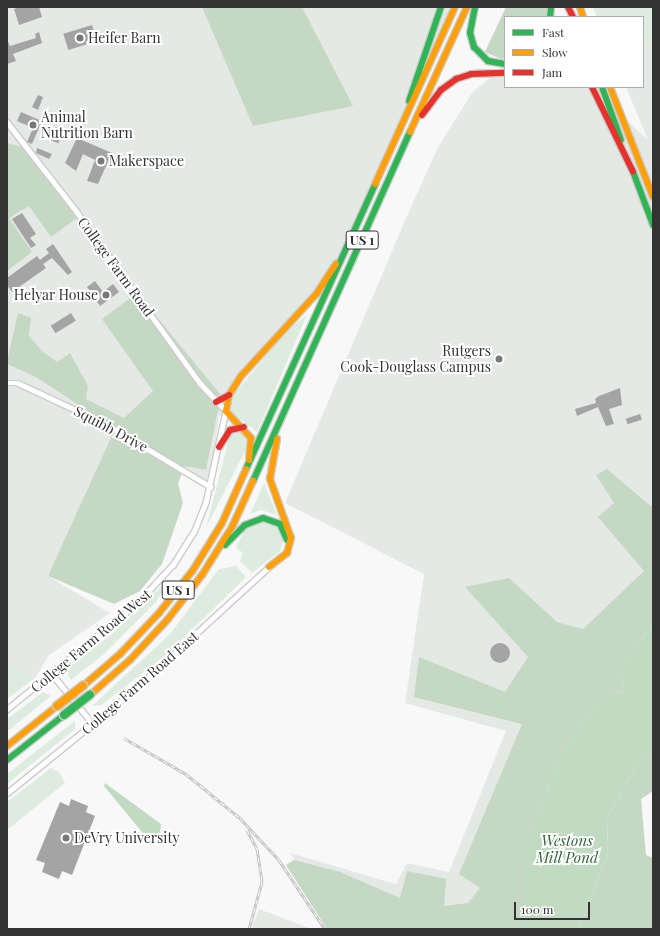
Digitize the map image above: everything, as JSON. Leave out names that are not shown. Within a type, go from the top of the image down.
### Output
[{"type":"main road","points":[[402,127],[441,7]]},
{"type":"main road","name":"US 1","points":[[7,746],[83,686],[134,641],[182,585],[219,528],[246,473],[455,7]]},
{"type":"main road","name":"US 1","points":[[7,760],[90,694],[156,633],[213,559],[241,510],[467,7]]},
{"type":"main road","points":[[475,7],[470,33],[474,47],[488,61],[504,64]]},
{"type":"main road","points":[[568,7],[572,16]]},
{"type":"main road","points":[[576,7],[581,16]]},
{"type":"main road","points":[[412,130],[437,94],[452,81],[468,74],[504,73]]},
{"type":"main road","points":[[592,88],[633,172]]},
{"type":"main road","points":[[602,88],[653,225]]},
{"type":"main road","points":[[610,88],[653,198]]},
{"type":"main road","points":[[246,473],[252,441],[244,427],[226,411],[229,395],[242,376],[317,293],[353,236]]},
{"type":"main road","points":[[216,402],[229,395]]},
{"type":"main road","points":[[269,567],[284,556],[291,542],[290,528],[274,492],[269,474],[286,409]]},
{"type":"main road","points":[[219,447],[230,430],[244,427]]},
{"type":"main road","points":[[213,559],[245,525],[268,518],[282,526],[287,539],[283,552],[269,567]]},
{"type":"street","name":"College Farm Road","points":[[7,122],[216,402],[226,411]]},
{"type":"street","points":[[645,202],[653,198]]},
{"type":"street","name":"Squibb Drive","points":[[7,383],[18,383],[106,424],[211,487]]},
{"type":"street","name":"College Farm Road West","points":[[7,710],[52,674],[162,580],[194,532],[211,487],[226,411]]},
{"type":"street","name":"College Farm Road East","points":[[7,793],[144,682],[269,567]]},
{"type":"street","points":[[52,674],[93,724]]},
{"type":"shaded area","points":[[7,7],[455,7],[353,236],[325,282],[241,376],[226,411],[219,417],[209,484],[124,434],[48,576],[110,613],[49,655],[36,677],[7,664]]},
{"type":"shaded area","points":[[202,7],[302,7],[353,106],[253,126]]},
{"type":"shaded area","points":[[506,7],[547,7],[548,10],[546,16],[504,16],[504,58],[501,59],[485,52]]},
{"type":"shaded area","name":"Rutgers Cook-Douglass Campus","points":[[593,7],[653,7],[653,611],[517,924],[344,929],[290,853],[396,884],[407,863],[449,872],[506,731],[405,703],[424,574],[285,503],[407,216],[438,147],[472,93],[491,77],[504,77],[504,88],[592,88],[648,140],[626,88],[644,88],[644,16],[597,16]]},
{"type":"shaded area","points":[[593,7],[653,7],[653,41],[644,46],[644,16],[597,16]]},
{"type":"shaded area","points":[[7,143],[29,149],[81,215],[51,237],[29,206],[9,218],[32,252],[7,271]]},
{"type":"shaded area","points":[[137,293],[221,395],[206,470],[185,466],[178,483],[183,503],[162,564],[140,591],[114,604],[48,576],[115,429],[36,377],[7,364],[7,361],[18,313],[31,318],[29,336],[42,351],[57,362],[70,353],[88,386],[86,399],[124,418],[153,391],[102,319]]},
{"type":"shaded area","points":[[307,315],[257,432],[230,411],[232,397],[287,330]]},
{"type":"shaded area","points":[[240,431],[245,436],[246,449],[206,528],[229,439],[233,432]]},
{"type":"shaded area","points":[[607,469],[653,508],[653,623],[621,670],[625,690],[602,697],[564,749],[527,840],[526,926],[524,929],[327,929],[286,865],[294,860],[340,872],[400,898],[407,871],[446,879],[444,906],[468,903],[480,888],[459,874],[522,724],[414,697],[419,657],[505,692],[528,657],[465,587],[509,578],[557,622],[583,629],[644,571],[598,517],[614,503],[596,475]]},
{"type":"shaded area","points":[[264,483],[277,515],[261,510],[250,514]]},
{"type":"shaded area","points":[[256,522],[268,522],[279,529],[283,540],[280,551],[252,573],[240,561],[243,553],[236,547],[245,530]]},
{"type":"shaded area","points":[[236,566],[246,577],[165,656],[101,705],[92,706],[170,634],[219,569]]},
{"type":"shaded area","points":[[170,578],[156,602],[104,654],[71,680],[67,673],[71,666],[112,634]]},
{"type":"shaded area","points":[[7,664],[36,677],[7,699]]},
{"type":"shaded area","points":[[43,692],[51,696],[7,732],[7,719]]},
{"type":"shaded area","points":[[75,721],[75,729],[7,784],[7,774]]},
{"type":"shaded area","points":[[653,751],[653,791],[641,799],[646,855],[653,858],[653,929],[579,929],[608,854],[607,818],[636,767]]},
{"type":"shaded area","points":[[51,768],[59,772],[65,783],[7,830],[7,802]]},
{"type":"shaded area","points":[[259,909],[309,928],[309,929],[251,929]]},
{"type":"water","name":"Westons Mill Pond","points":[[653,623],[653,751],[636,767],[607,818],[608,854],[579,929],[524,929],[527,840],[564,749],[602,697],[625,690],[621,670]]},
{"type":"water","points":[[105,783],[161,824],[160,832],[152,838],[147,838],[104,786]]},
{"type":"building","points":[[20,7],[39,7],[42,17],[19,25],[14,9]]},
{"type":"building","name":"Heifer Barn","points":[[92,25],[97,41],[68,50],[63,34]]},
{"type":"building","points":[[39,32],[42,43],[13,54],[16,61],[7,64],[7,39],[10,46],[36,38],[35,34]]},
{"type":"building","points":[[38,95],[43,97],[38,110],[32,107]]},
{"type":"building","name":"Animal Nutrition Barn","points":[[21,112],[42,121],[32,144],[27,142],[33,128],[17,121]]},
{"type":"building","name":"Animal Nutrition Barn","points":[[55,127],[63,130],[58,143],[50,140]]},
{"type":"building","name":"Makerspace","points":[[77,138],[112,153],[98,184],[87,181],[95,160],[83,154],[76,171],[65,163]]},
{"type":"building","points":[[37,148],[52,154],[49,159],[36,153]]},
{"type":"building","points":[[22,213],[36,234],[30,238],[36,245],[31,248],[12,219]]},
{"type":"building","points":[[53,244],[72,272],[68,275],[52,258],[43,264],[46,268],[12,292],[7,285],[7,278],[37,256],[40,260],[49,253],[46,249]]},
{"type":"building","name":"Helyar House","points":[[95,281],[103,292],[113,284],[119,292],[100,306],[87,287]]},
{"type":"building","points":[[71,313],[76,321],[55,333],[51,326]]},
{"type":"building","points":[[620,388],[622,405],[609,409],[614,424],[606,426],[598,407],[577,416],[575,409],[596,403],[595,399],[599,396]]},
{"type":"building","points":[[640,414],[642,420],[628,424],[626,419]]},
{"type":"building","points":[[500,643],[507,646],[510,653],[507,660],[500,663],[493,660],[490,653],[493,646]]},
{"type":"building","name":"DeVry University","points":[[71,799],[88,806],[86,812],[95,816],[72,875],[62,871],[59,879],[42,872],[45,863],[36,860],[60,802],[69,806]]},
{"type":"railway","points":[[124,738],[186,774],[240,818],[279,860],[325,929]]},
{"type":"railway","points":[[247,830],[257,849],[262,882],[249,929]]},
{"type":"traffic: fast","points":[[409,101],[441,7]]},
{"type":"traffic: fast","points":[[475,7],[470,33],[474,47],[488,61],[504,64]]},
{"type":"traffic: fast","points":[[550,16],[551,7]]},
{"type":"traffic: fast","points":[[602,88],[621,140]]},
{"type":"traffic: fast","points":[[253,481],[410,132]]},
{"type":"traffic: fast","points":[[632,169],[653,225]]},
{"type":"traffic: fast","points":[[246,469],[375,184]]},
{"type":"traffic: fast","points":[[225,545],[245,525],[263,518],[280,524],[287,540]]},
{"type":"traffic: fast","points":[[64,715],[90,695]]},
{"type":"traffic: fast","points":[[7,760],[64,715]]},
{"type":"traffic: slow","points":[[375,184],[455,7]]},
{"type":"traffic: slow","points":[[410,132],[467,7]]},
{"type":"traffic: slow","points":[[580,7],[583,16]]},
{"type":"traffic: slow","points":[[610,88],[653,197]]},
{"type":"traffic: slow","points":[[249,460],[251,438],[226,411],[229,395],[241,376],[317,293],[336,264]]},
{"type":"traffic: slow","points":[[269,567],[287,553],[291,538],[270,479],[277,439]]},
{"type":"traffic: slow","points":[[83,686],[120,654],[159,613],[193,570],[222,523],[246,469]]},
{"type":"traffic: slow","points":[[90,695],[130,660],[168,619],[202,575],[232,527],[253,481]]},
{"type":"traffic: slow","points":[[57,706],[83,686]]},
{"type":"traffic: slow","points":[[7,746],[57,706]]},
{"type":"traffic: jam","points":[[568,7],[572,16]]},
{"type":"traffic: jam","points":[[422,115],[441,90],[456,79],[471,74],[504,73]]},
{"type":"traffic: jam","points":[[592,88],[633,172]]},
{"type":"traffic: jam","points":[[216,402],[229,395]]},
{"type":"traffic: jam","points":[[219,447],[230,430],[244,427]]},
{"type":"place","name":"Heifer Barn","points":[[80,38]]},
{"type":"place","name":"Animal Nutrition Barn","points":[[33,125]]},
{"type":"place","name":"Makerspace","points":[[101,161]]},
{"type":"place","name":"Helyar House","points":[[106,295]]},
{"type":"place","name":"Rutgers Cook-Douglass Campus","points":[[499,359]]},
{"type":"place","name":"DeVry University","points":[[66,838]]}]
